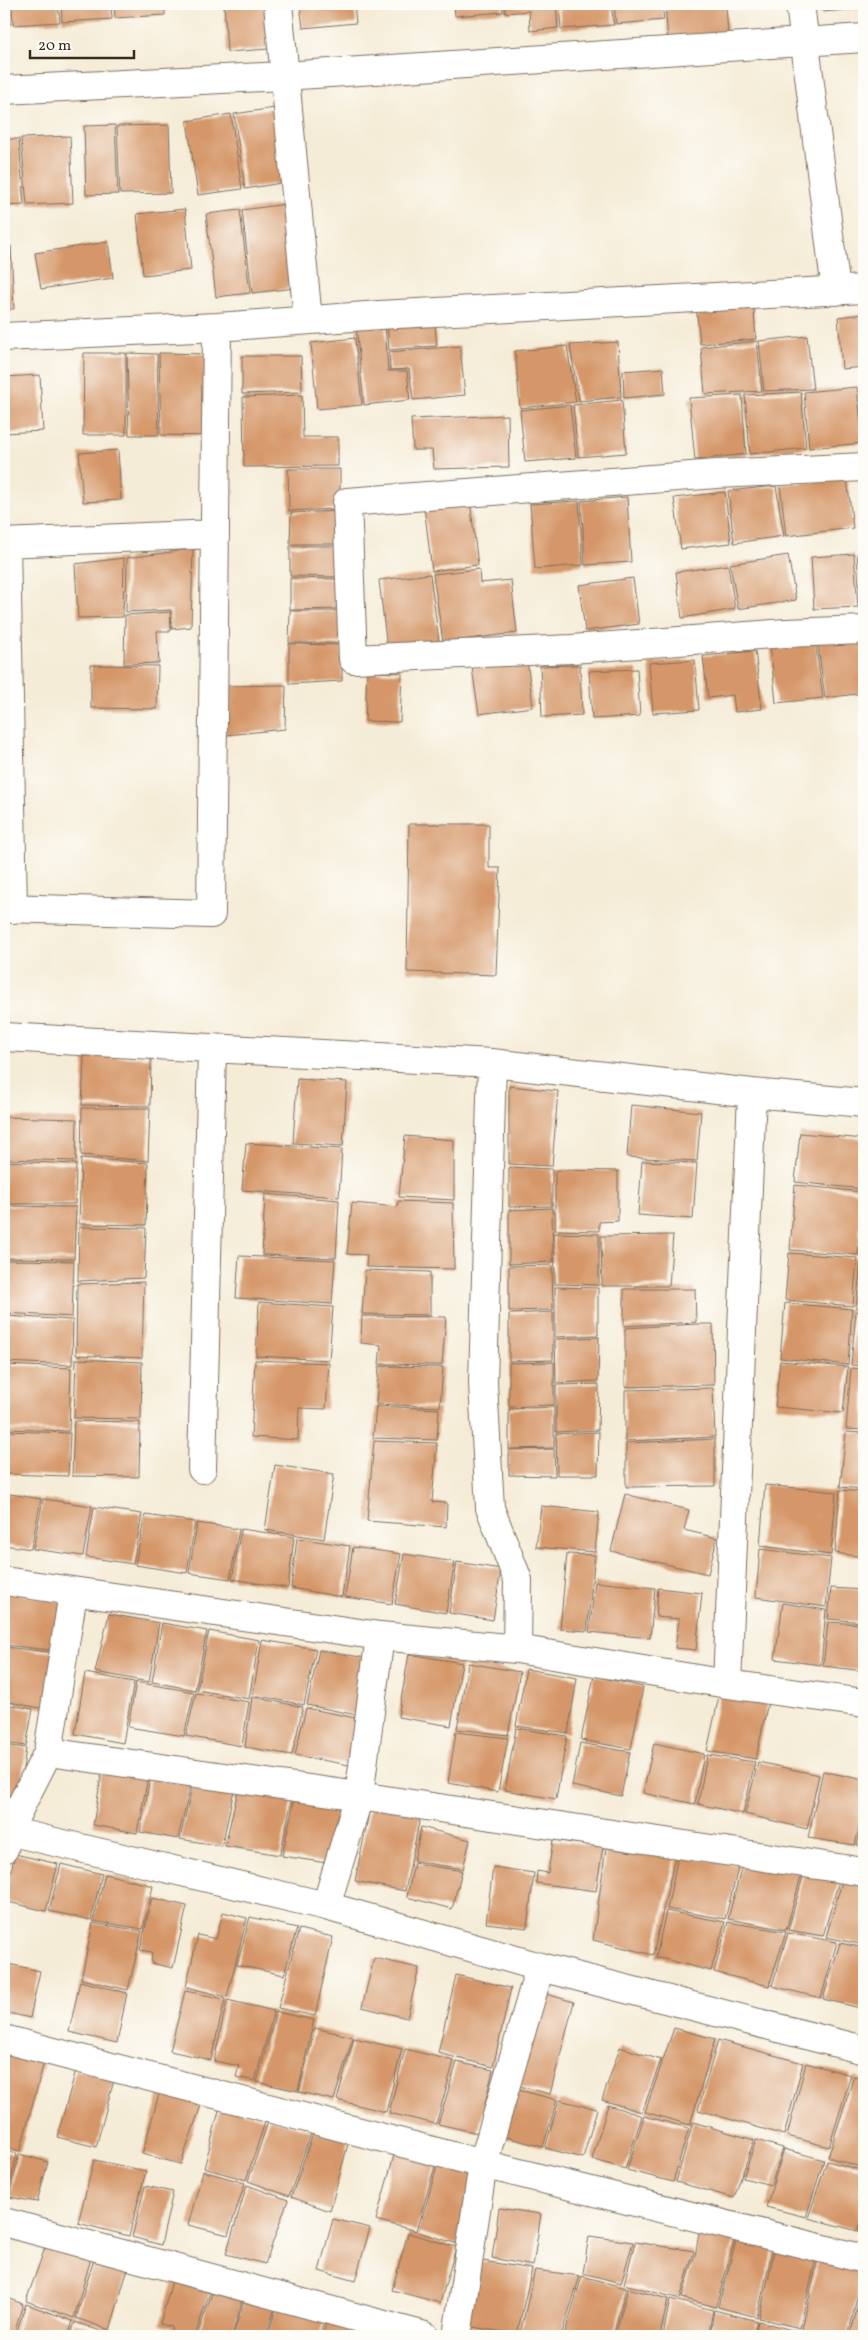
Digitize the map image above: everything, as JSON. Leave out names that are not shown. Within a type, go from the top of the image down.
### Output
[{"type":"street","points":[[278,4],[308,320]]},
{"type":"street","points":[[800,4],[836,291]]},
{"type":"street","points":[[4,90],[284,76],[864,38]]},
{"type":"street","points":[[4,337],[217,327],[308,320],[864,289]]},
{"type":"street","points":[[216,534],[5,543],[9,908],[211,914],[216,534],[217,327]]},
{"type":"street","points":[[864,467],[717,474],[347,502],[353,659],[571,649],[786,633],[864,630]]},
{"type":"street","points":[[4,1037],[492,1063],[752,1093],[864,1103]]},
{"type":"street","points":[[202,1470],[212,1049]]},
{"type":"street","points":[[492,1063],[483,1383],[490,1508],[518,1580],[517,1650]]},
{"type":"street","points":[[727,1684],[752,1093]]},
{"type":"street","points":[[4,1582],[380,1636],[517,1650],[727,1684],[864,1703]]},
{"type":"street","points":[[73,1593],[48,1752],[5,1837],[326,1906],[540,1967],[864,2050]]},
{"type":"street","points":[[326,1906],[360,1796],[380,1636]]},
{"type":"street","points":[[48,1752],[360,1796],[864,1872]]},
{"type":"street","points":[[457,2336],[483,2164],[540,1967]]},
{"type":"street","points":[[4,2038],[483,2164],[864,2258]]},
{"type":"street","points":[[4,2222],[424,2336]]},
{"type":"building","points":[[4,4],[9,4],[10,25],[4,25]]},
{"type":"building","points":[[12,4],[58,4],[60,22],[13,25]]},
{"type":"building","points":[[61,4],[111,4],[112,19],[62,22]]},
{"type":"building","points":[[114,4],[165,4],[165,15],[115,18]]},
{"type":"building","points":[[224,4],[266,4],[269,49],[227,52]]},
{"type":"building","points":[[300,4],[354,4],[356,23],[303,28]]},
{"type":"building","points":[[454,4],[502,4],[503,12],[455,16]]},
{"type":"building","points":[[505,4],[556,4],[558,28],[530,31],[529,11],[505,13]]},
{"type":"building","points":[[559,4],[611,4],[614,25],[561,29]]},
{"type":"building","points":[[614,4],[662,4],[664,20],[616,24]]},
{"type":"building","points":[[665,4],[726,4],[728,36],[668,40]]},
{"type":"building","points":[[822,4],[864,4],[864,8],[823,12]]},
{"type":"building","points":[[282,107],[293,181],[245,189],[234,114]]},
{"type":"building","points":[[231,114],[242,189],[198,195],[187,121]]},
{"type":"building","points":[[115,125],[118,194],[86,195],[84,126]]},
{"type":"building","points":[[169,125],[171,193],[120,194],[117,126]]},
{"type":"building","points":[[70,136],[73,203],[27,205],[21,138]]},
{"type":"building","points":[[4,139],[19,139],[24,205],[4,206]]},
{"type":"building","points":[[294,203],[304,287],[252,293],[242,210]]},
{"type":"building","points":[[185,209],[191,270],[143,275],[137,214]]},
{"type":"building","points":[[240,210],[250,293],[216,297],[206,214]]},
{"type":"building","points":[[108,242],[113,278],[41,289],[35,253]]},
{"type":"building","points":[[4,246],[11,246],[14,309],[4,309]]},
{"type":"building","points":[[753,299],[756,339],[700,344],[696,305]]},
{"type":"building","points":[[864,314],[864,367],[842,369],[838,317]]},
{"type":"building","points":[[434,316],[437,346],[389,350],[387,320]]},
{"type":"building","points":[[385,322],[388,371],[407,371],[410,400],[364,405],[356,325]]},
{"type":"building","points":[[807,336],[813,389],[764,391],[759,341]]},
{"type":"building","points":[[355,338],[362,405],[317,409],[311,343]]},
{"type":"building","points":[[757,341],[762,391],[705,394],[701,347]]},
{"type":"building","points":[[618,342],[621,397],[579,401],[570,345]]},
{"type":"building","points":[[460,346],[465,395],[413,400],[409,369],[390,370],[389,352]]},
{"type":"building","points":[[567,346],[576,402],[520,408],[515,351]]},
{"type":"building","points":[[84,353],[126,353],[126,435],[83,435]]},
{"type":"building","points":[[127,353],[157,354],[159,435],[129,435]]},
{"type":"building","points":[[159,353],[212,354],[211,436],[161,435]]},
{"type":"building","points":[[242,356],[301,356],[302,392],[242,394]]},
{"type":"building","points":[[663,368],[665,394],[624,398],[623,371]]},
{"type":"building","points":[[40,375],[43,431],[4,433],[4,377]]},
{"type":"building","points":[[857,387],[863,443],[809,448],[804,392]]},
{"type":"building","points":[[801,392],[806,448],[750,454],[745,395]]},
{"type":"building","points":[[302,395],[303,437],[338,437],[338,466],[244,467],[243,397]]},
{"type":"building","points":[[742,395],[746,454],[695,460],[689,398]]},
{"type":"building","points":[[622,400],[626,453],[578,457],[573,405]]},
{"type":"building","points":[[570,405],[576,458],[525,462],[520,410]]},
{"type":"building","points":[[508,415],[509,467],[434,469],[432,450],[413,450],[411,419]]},
{"type":"building","points":[[118,450],[121,500],[83,502],[79,453]]},
{"type":"building","points":[[288,469],[340,469],[340,509],[289,511]]},
{"type":"building","points":[[847,478],[853,528],[786,536],[780,485]]},
{"type":"building","points":[[776,486],[784,536],[734,543],[728,491]]},
{"type":"building","points":[[725,492],[731,543],[681,549],[674,498]]},
{"type":"building","points":[[627,497],[631,562],[585,565],[581,501]]},
{"type":"building","points":[[470,501],[478,565],[432,571],[424,506]]},
{"type":"building","points":[[579,501],[583,565],[535,569],[530,504]]},
{"type":"building","points":[[340,511],[340,544],[290,544],[291,513]]},
{"type":"building","points":[[290,546],[341,546],[341,577],[290,576]]},
{"type":"building","points":[[193,549],[191,627],[172,629],[171,610],[126,612],[127,558]]},
{"type":"building","points":[[864,553],[864,606],[860,606],[857,554]]},
{"type":"building","points":[[854,554],[858,607],[814,609],[811,557]]},
{"type":"building","points":[[788,555],[796,600],[738,609],[730,564]]},
{"type":"building","points":[[124,558],[123,617],[78,618],[75,564]]},
{"type":"building","points":[[728,565],[735,609],[682,618],[676,572]]},
{"type":"building","points":[[479,569],[480,583],[511,580],[517,633],[443,642],[433,574]]},
{"type":"building","points":[[430,574],[439,642],[387,648],[379,580]]},
{"type":"building","points":[[290,578],[341,579],[341,609],[290,610]]},
{"type":"building","points":[[633,578],[639,624],[585,631],[579,585]]},
{"type":"building","points":[[290,611],[341,611],[342,643],[289,643]]},
{"type":"building","points":[[170,612],[171,631],[157,631],[159,663],[124,664],[125,615]]},
{"type":"building","points":[[863,634],[864,693],[825,698],[817,639]]},
{"type":"building","points":[[815,640],[823,698],[776,703],[770,644]]},
{"type":"building","points":[[289,644],[342,645],[342,681],[289,684]]},
{"type":"building","points":[[755,651],[762,709],[735,712],[733,695],[708,698],[703,656]]},
{"type":"building","points":[[527,660],[533,707],[479,714],[472,668]]},
{"type":"building","points":[[695,660],[699,710],[653,713],[649,663]]},
{"type":"building","points":[[91,665],[158,666],[157,709],[91,708]]},
{"type":"building","points":[[580,665],[582,715],[542,717],[540,666]]},
{"type":"building","points":[[637,669],[640,716],[592,719],[589,671]]},
{"type":"building","points":[[367,672],[402,673],[400,722],[365,721]]},
{"type":"building","points":[[286,685],[285,729],[226,735],[225,686]]},
{"type":"building","points":[[409,824],[489,824],[489,868],[500,868],[496,975],[407,972]]},
{"type":"building","points":[[84,1056],[151,1058],[150,1106],[82,1105]]},
{"type":"building","points":[[297,1079],[347,1082],[343,1146],[293,1143]]},
{"type":"building","points":[[509,1086],[558,1091],[552,1166],[509,1164]]},
{"type":"building","points":[[631,1105],[701,1112],[697,1161],[627,1157]]},
{"type":"building","points":[[82,1108],[150,1108],[148,1161],[81,1155]]},
{"type":"building","points":[[4,1117],[77,1119],[76,1161],[4,1159]]},
{"type":"building","points":[[800,1133],[864,1139],[863,1189],[795,1182]]},
{"type":"building","points":[[405,1136],[454,1140],[454,1200],[399,1197]]},
{"type":"building","points":[[246,1143],[342,1149],[339,1197],[242,1190]]},
{"type":"building","points":[[81,1158],[148,1163],[146,1225],[79,1224]]},
{"type":"building","points":[[4,1161],[76,1164],[75,1204],[4,1204]]},
{"type":"building","points":[[642,1161],[697,1163],[693,1219],[638,1215]]},
{"type":"building","points":[[509,1167],[552,1169],[552,1206],[509,1207]]},
{"type":"building","points":[[555,1170],[618,1171],[618,1221],[599,1222],[599,1231],[555,1230]]},
{"type":"building","points":[[795,1185],[863,1192],[858,1255],[790,1250]]},
{"type":"building","points":[[265,1194],[339,1200],[336,1258],[262,1255]]},
{"type":"building","points":[[398,1201],[453,1203],[454,1269],[366,1267],[367,1255],[347,1254],[352,1203],[398,1207]]},
{"type":"building","points":[[4,1206],[76,1207],[74,1259],[4,1258]]},
{"type":"building","points":[[552,1208],[553,1262],[509,1264],[509,1210]]},
{"type":"building","points":[[79,1227],[146,1228],[144,1278],[78,1281]]},
{"type":"building","points":[[554,1233],[599,1234],[599,1285],[555,1284]]},
{"type":"building","points":[[673,1235],[669,1286],[602,1286],[601,1236]]},
{"type":"building","points":[[789,1253],[857,1258],[853,1306],[785,1300]]},
{"type":"building","points":[[239,1256],[335,1260],[332,1304],[236,1298]]},
{"type":"building","points":[[4,1260],[74,1261],[72,1317],[4,1313]]},
{"type":"building","points":[[861,1261],[864,1261],[864,1309],[856,1308]]},
{"type":"building","points":[[552,1265],[553,1310],[509,1311],[509,1266]]},
{"type":"building","points":[[365,1270],[430,1272],[430,1315],[362,1314]]},
{"type":"building","points":[[144,1282],[142,1358],[76,1355],[77,1284]]},
{"type":"building","points":[[555,1287],[598,1288],[598,1335],[555,1337]]},
{"type":"building","points":[[624,1289],[695,1289],[696,1322],[624,1326]]},
{"type":"building","points":[[259,1302],[333,1307],[329,1360],[256,1356]]},
{"type":"building","points":[[785,1303],[852,1309],[848,1365],[780,1358]]},
{"type":"building","points":[[856,1311],[864,1312],[864,1366],[851,1365]]},
{"type":"building","points":[[553,1312],[553,1360],[509,1361],[509,1314]]},
{"type":"building","points":[[5,1316],[73,1320],[72,1365],[4,1362]]},
{"type":"building","points":[[362,1316],[446,1317],[442,1365],[379,1364],[381,1345],[361,1343]]},
{"type":"building","points":[[713,1324],[714,1385],[625,1387],[625,1328]]},
{"type":"building","points":[[599,1337],[598,1381],[556,1383],[555,1339]]},
{"type":"building","points":[[76,1359],[142,1362],[141,1419],[74,1418]]},
{"type":"building","points":[[255,1360],[329,1363],[326,1409],[299,1408],[298,1440],[251,1437]]},
{"type":"building","points":[[780,1361],[848,1367],[843,1413],[775,1407]]},
{"type":"building","points":[[554,1362],[554,1405],[509,1407],[509,1363]]},
{"type":"building","points":[[4,1365],[71,1368],[69,1431],[4,1429]]},
{"type":"building","points":[[379,1366],[443,1367],[440,1407],[376,1404]]},
{"type":"building","points":[[851,1368],[864,1369],[864,1430],[846,1429]]},
{"type":"building","points":[[599,1384],[598,1430],[556,1432],[556,1385]]},
{"type":"building","points":[[713,1388],[715,1437],[625,1441],[625,1390]]},
{"type":"building","points":[[376,1406],[439,1409],[437,1440],[373,1438]]},
{"type":"building","points":[[554,1407],[554,1448],[509,1449],[509,1409]]},
{"type":"building","points":[[74,1421],[140,1422],[139,1477],[72,1476]]},
{"type":"building","points":[[4,1431],[70,1433],[68,1476],[4,1474]]},
{"type":"building","points":[[599,1432],[598,1475],[557,1475],[556,1434]]},
{"type":"building","points":[[846,1432],[864,1433],[864,1489],[840,1487]]},
{"type":"building","points":[[715,1439],[715,1486],[626,1487],[626,1443]]},
{"type":"building","points":[[374,1441],[437,1443],[432,1502],[447,1503],[446,1527],[367,1521]]},
{"type":"building","points":[[554,1449],[555,1476],[509,1475],[509,1450]]},
{"type":"building","points":[[275,1465],[334,1474],[324,1539],[265,1530]]},
{"type":"building","points":[[765,1485],[836,1492],[831,1555],[760,1546]]},
{"type":"building","points":[[840,1490],[864,1492],[864,1557],[835,1553]]},
{"type":"building","points":[[4,1493],[41,1499],[31,1549],[4,1545]]},
{"type":"building","points":[[625,1494],[689,1510],[684,1530],[717,1538],[708,1574],[611,1551]]},
{"type":"building","points":[[43,1499],[92,1506],[83,1556],[33,1549]]},
{"type":"building","points":[[541,1506],[599,1512],[595,1552],[536,1547]]},
{"type":"building","points":[[94,1507],[142,1514],[133,1564],[86,1557]]},
{"type":"building","points":[[145,1515],[195,1522],[187,1573],[135,1565]]},
{"type":"building","points":[[197,1523],[239,1529],[230,1579],[189,1573]]},
{"type":"building","points":[[241,1529],[294,1537],[288,1588],[232,1579]]},
{"type":"building","points":[[297,1538],[350,1546],[342,1597],[291,1588]]},
{"type":"building","points":[[353,1547],[401,1554],[392,1604],[345,1597]]},
{"type":"building","points":[[760,1549],[831,1558],[826,1607],[756,1597]]},
{"type":"building","points":[[404,1554],[455,1562],[446,1613],[395,1604]]},
{"type":"building","points":[[567,1554],[595,1555],[587,1631],[560,1629]]},
{"type":"building","points":[[457,1562],[501,1569],[493,1620],[449,1613]]},
{"type":"building","points":[[595,1582],[655,1588],[650,1638],[589,1632]]},
{"type":"building","points":[[658,1588],[702,1593],[696,1650],[675,1648],[679,1619],[656,1617]]},
{"type":"building","points":[[831,1588],[864,1590],[864,1622],[828,1619]]},
{"type":"building","points":[[8,1593],[67,1603],[59,1651],[4,1645]]},
{"type":"building","points":[[783,1603],[826,1610],[821,1665],[775,1659]]},
{"type":"building","points":[[109,1614],[159,1623],[149,1682],[95,1672]]},
{"type":"building","points":[[828,1622],[864,1624],[864,1671],[823,1666]]},
{"type":"building","points":[[162,1623],[207,1631],[195,1690],[152,1682]]},
{"type":"building","points":[[209,1631],[259,1640],[249,1699],[197,1690]]},
{"type":"building","points":[[262,1640],[316,1649],[304,1705],[253,1695]]},
{"type":"building","points":[[4,1647],[58,1653],[50,1710],[4,1701]]},
{"type":"building","points":[[319,1650],[372,1659],[362,1716],[307,1705]]},
{"type":"building","points":[[409,1654],[462,1663],[451,1726],[398,1717]]},
{"type":"building","points":[[468,1663],[520,1672],[508,1735],[457,1729]]},
{"type":"building","points":[[526,1669],[577,1678],[568,1733],[516,1726]]},
{"type":"building","points":[[85,1673],[134,1682],[123,1743],[75,1734]]},
{"type":"building","points":[[594,1676],[643,1687],[631,1749],[581,1740]]},
{"type":"building","points":[[136,1682],[194,1692],[184,1736],[128,1727]]},
{"type":"building","points":[[721,1687],[769,1697],[756,1759],[707,1751]]},
{"type":"building","points":[[196,1693],[249,1702],[242,1746],[186,1736]]},
{"type":"building","points":[[252,1697],[303,1707],[292,1755],[245,1747]]},
{"type":"building","points":[[4,1704],[33,1709],[26,1746],[4,1743]]},
{"type":"building","points":[[306,1708],[361,1719],[354,1766],[295,1755]]},
{"type":"building","points":[[516,1728],[567,1736],[556,1799],[505,1790]]},
{"type":"building","points":[[456,1732],[508,1738],[498,1792],[448,1783]]},
{"type":"building","points":[[580,1743],[630,1752],[621,1796],[572,1786]]},
{"type":"building","points":[[654,1743],[704,1754],[695,1804],[643,1793]]},
{"type":"building","points":[[4,1745],[26,1748],[19,1796],[4,1794]]},
{"type":"building","points":[[707,1755],[755,1762],[743,1814],[698,1804]]},
{"type":"building","points":[[758,1762],[819,1775],[807,1829],[745,1814]]},
{"type":"building","points":[[103,1765],[149,1772],[137,1833],[93,1825]]},
{"type":"building","points":[[823,1771],[864,1780],[864,1806],[855,1845],[808,1838]]},
{"type":"building","points":[[151,1772],[192,1779],[178,1839],[140,1832]]},
{"type":"building","points":[[194,1778],[235,1785],[222,1846],[180,1839]]},
{"type":"building","points":[[239,1786],[293,1795],[280,1855],[225,1846]]},
{"type":"building","points":[[295,1796],[343,1803],[333,1864],[282,1856]]},
{"type":"building","points":[[371,1803],[421,1813],[405,1891],[355,1881]]},
{"type":"building","points":[[864,1819],[864,1846],[857,1845]]},
{"type":"building","points":[[421,1827],[470,1840],[463,1869],[414,1861]]},
{"type":"building","points":[[553,1840],[603,1847],[596,1891],[536,1883],[537,1871],[548,1873]]},
{"type":"building","points":[[606,1848],[675,1857],[653,1955],[593,1940]]},
{"type":"building","points":[[15,1854],[58,1864],[46,1911],[4,1901]]},
{"type":"building","points":[[678,1856],[739,1865],[725,1919],[667,1909]]},
{"type":"building","points":[[414,1863],[462,1871],[452,1909],[407,1897]]},
{"type":"building","points":[[61,1864],[102,1874],[91,1920],[49,1911]]},
{"type":"building","points":[[742,1865],[802,1873],[786,1930],[728,1919]]},
{"type":"building","points":[[493,1867],[534,1873],[527,1928],[486,1923]]},
{"type":"building","points":[[804,1873],[840,1877],[823,1936],[788,1930]]},
{"type":"building","points":[[105,1874],[153,1886],[143,1929],[93,1921]]},
{"type":"building","points":[[843,1878],[864,1881],[864,1945],[826,1937]]},
{"type":"building","points":[[152,1898],[187,1906],[173,1968],[151,1963],[152,1952],[140,1950]]},
{"type":"building","points":[[666,1911],[725,1922],[711,1971],[656,1957]]},
{"type":"building","points":[[223,1912],[247,1918],[227,1997],[186,1987],[198,1935],[216,1939]]},
{"type":"building","points":[[250,1917],[297,1928],[284,1975],[237,1965]]},
{"type":"building","points":[[728,1922],[786,1932],[769,1986],[714,1972]]},
{"type":"building","points":[[93,1923],[142,1931],[128,1990],[81,1979]]},
{"type":"building","points":[[299,1929],[333,1937],[315,2016],[278,2008]]},
{"type":"building","points":[[788,1933],[837,1942],[821,1998],[772,1986]]},
{"type":"building","points":[[840,1943],[864,1948],[864,2009],[823,1999]]},
{"type":"building","points":[[374,1958],[419,1968],[407,2018],[362,2007]]},
{"type":"building","points":[[4,1963],[40,1971],[30,2018],[4,2012]]},
{"type":"building","points":[[456,1975],[511,1988],[493,2067],[438,2053]]},
{"type":"building","points":[[80,1981],[127,1993],[117,2043],[69,2032]]},
{"type":"building","points":[[185,1991],[225,1999],[211,2060],[170,2051]]},
{"type":"building","points":[[539,1992],[574,2002],[550,2094],[516,2085]]},
{"type":"building","points":[[227,2000],[274,2011],[255,2081],[236,2077],[239,2066],[214,2061]]},
{"type":"building","points":[[276,2012],[314,2020],[298,2091],[257,2082]]},
{"type":"building","points":[[315,2028],[353,2037],[334,2100],[299,2092]]},
{"type":"building","points":[[674,2028],[715,2039],[690,2125],[645,2112]]},
{"type":"building","points":[[354,2038],[402,2049],[386,2112],[337,2100]]},
{"type":"building","points":[[718,2040],[803,2063],[784,2135],[698,2110]]},
{"type":"building","points":[[620,2047],[661,2060],[642,2112],[602,2100]]},
{"type":"building","points":[[405,2049],[454,2061],[436,2124],[389,2113]]},
{"type":"building","points":[[4,2052],[44,2062],[20,2151],[4,2147]]},
{"type":"building","points":[[457,2062],[493,2070],[478,2133],[438,2124]]},
{"type":"building","points":[[806,2063],[851,2075],[829,2147],[787,2136]]},
{"type":"building","points":[[76,2070],[114,2080],[96,2147],[57,2137]]},
{"type":"building","points":[[854,2076],[864,2079],[864,2168],[828,2157]]},
{"type":"building","points":[[515,2089],[557,2100],[543,2147],[502,2136]]},
{"type":"building","points":[[160,2091],[202,2102],[181,2164],[142,2154]]},
{"type":"building","points":[[559,2100],[597,2109],[583,2158],[545,2148]]},
{"type":"building","points":[[608,2105],[642,2116],[625,2169],[592,2159]]},
{"type":"building","points":[[220,2107],[266,2119],[246,2180],[204,2168]]},
{"type":"building","points":[[644,2116],[689,2128],[673,2182],[627,2170]]},
{"type":"building","points":[[269,2119],[312,2131],[289,2196],[248,2181]]},
{"type":"building","points":[[693,2122],[754,2140],[734,2198],[676,2182]]},
{"type":"building","points":[[314,2131],[349,2140],[330,2211],[291,2197]]},
{"type":"building","points":[[756,2140],[783,2148],[771,2185],[743,2178]]},
{"type":"building","points":[[784,2149],[824,2160],[806,2217],[766,2207]]},
{"type":"building","points":[[4,2151],[17,2154],[7,2196],[4,2196]]},
{"type":"building","points":[[395,2152],[436,2163],[416,2231],[376,2220]]},
{"type":"building","points":[[19,2154],[48,2162],[37,2202],[9,2197]]},
{"type":"building","points":[[94,2160],[146,2171],[129,2236],[78,2223]]},
{"type":"building","points":[[827,2161],[864,2171],[864,2213],[858,2231],[808,2218]]},
{"type":"building","points":[[438,2163],[475,2173],[458,2244],[418,2232]]},
{"type":"building","points":[[203,2171],[245,2183],[228,2235],[188,2225]]},
{"type":"building","points":[[247,2185],[288,2200],[265,2264],[226,2254]]},
{"type":"building","points":[[145,2186],[173,2192],[161,2245],[132,2237]]},
{"type":"building","points":[[499,2208],[541,2214],[533,2266],[492,2258]]},
{"type":"building","points":[[333,2219],[370,2228],[355,2281],[319,2271]]},
{"type":"building","points":[[700,2225],[736,2234],[716,2307],[682,2298],[696,2251]]},
{"type":"building","points":[[408,2233],[456,2247],[440,2303],[392,2290]]},
{"type":"building","points":[[738,2234],[774,2243],[757,2317],[718,2307]]},
{"type":"building","points":[[589,2236],[633,2242],[621,2283],[583,2273]]},
{"type":"building","points":[[635,2242],[694,2251],[680,2299],[624,2284]]},
{"type":"building","points":[[776,2244],[817,2254],[800,2328],[759,2318]]},
{"type":"building","points":[[46,2245],[91,2258],[74,2318],[26,2301]]},
{"type":"building","points":[[819,2255],[864,2268],[848,2336],[833,2336],[802,2329]]},
{"type":"building","points":[[94,2259],[128,2268],[110,2330],[76,2318]]},
{"type":"building","points":[[476,2260],[532,2269],[517,2334],[466,2326]]},
{"type":"building","points":[[535,2270],[580,2276],[561,2336],[520,2334]]},
{"type":"building","points":[[174,2274],[213,2284],[195,2336],[169,2336],[172,2327],[160,2324]]},
{"type":"building","points":[[582,2276],[626,2288],[613,2336],[564,2336]]},
{"type":"building","points":[[864,2282],[864,2336],[850,2336]]},
{"type":"building","points":[[215,2285],[244,2293],[232,2336],[197,2336]]},
{"type":"building","points":[[628,2288],[668,2299],[660,2336],[615,2336]]},
{"type":"building","points":[[246,2293],[277,2302],[266,2336],[233,2336]]},
{"type":"building","points":[[4,2297],[23,2304],[13,2336],[4,2336]]},
{"type":"building","points":[[670,2299],[713,2310],[708,2336],[663,2336]]},
{"type":"building","points":[[278,2302],[326,2315],[319,2336],[268,2336]]},
{"type":"building","points":[[26,2304],[73,2321],[68,2336],[15,2336]]},
{"type":"building","points":[[714,2310],[757,2321],[753,2336],[710,2336]]},
{"type":"building","points":[[328,2315],[370,2326],[367,2336],[322,2336]]},
{"type":"building","points":[[758,2321],[807,2334],[807,2336],[755,2336]]},
{"type":"building","points":[[75,2322],[109,2334],[109,2336],[70,2336]]}]
